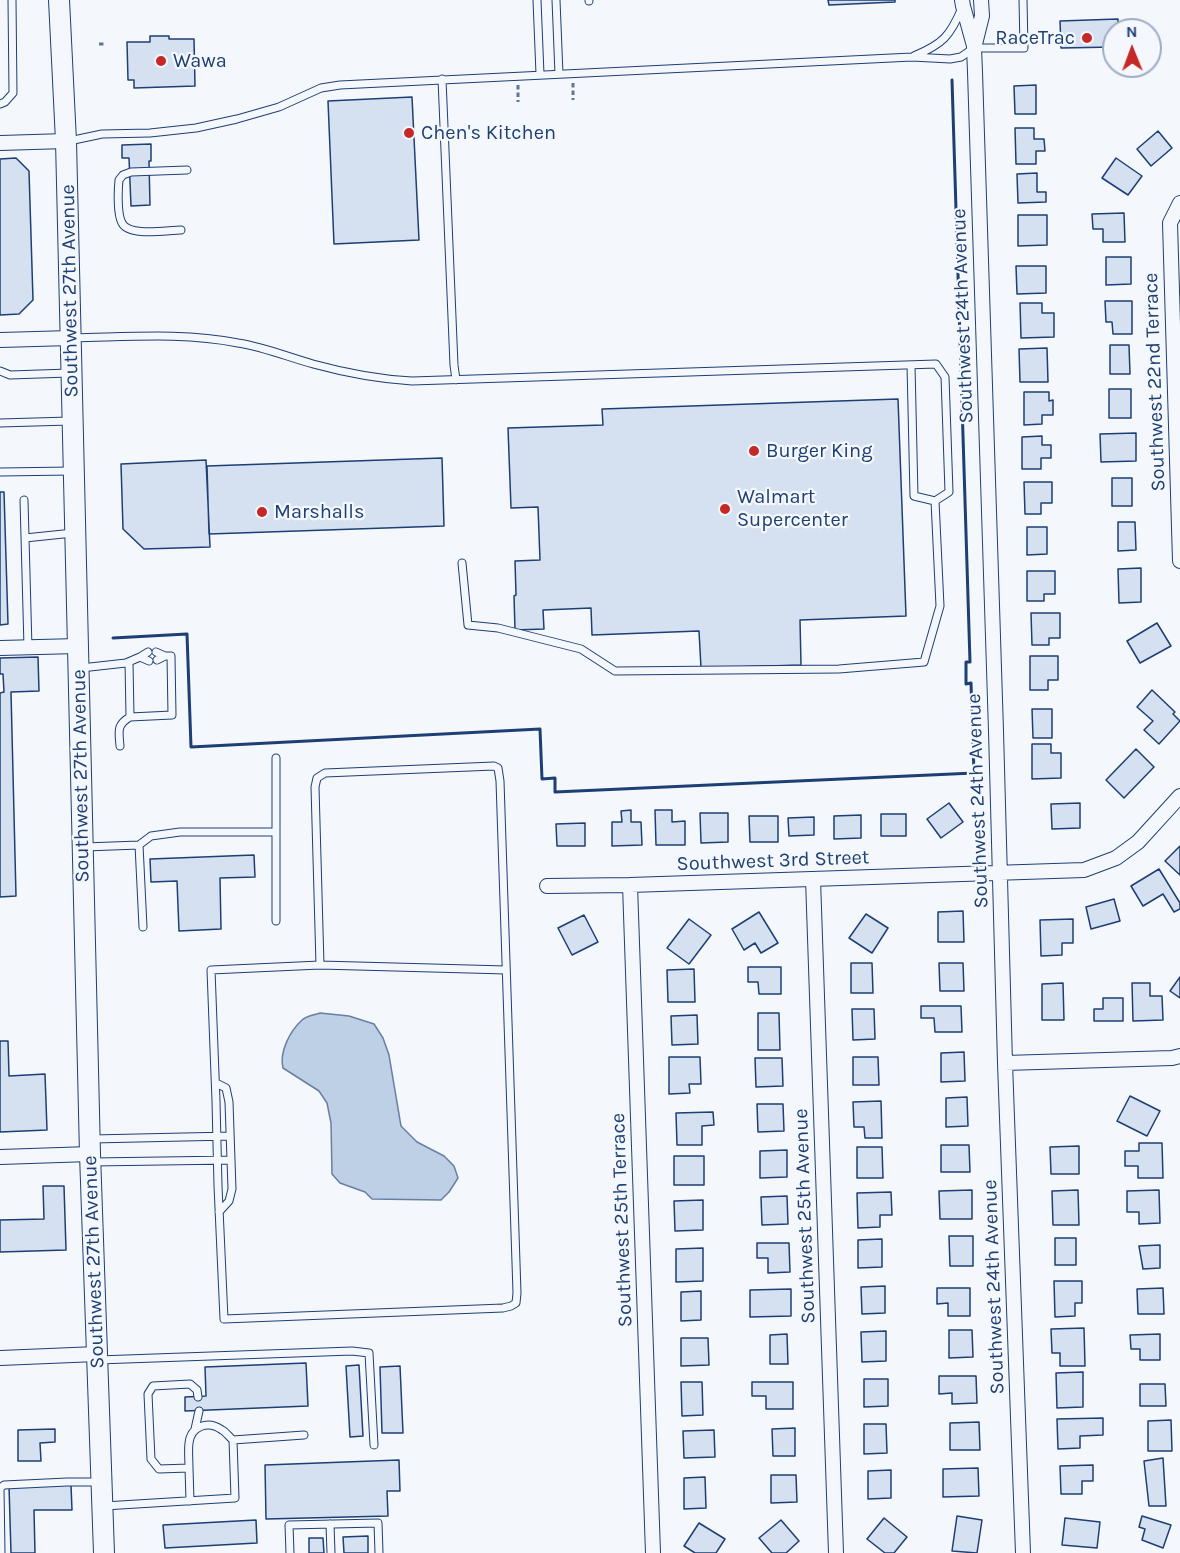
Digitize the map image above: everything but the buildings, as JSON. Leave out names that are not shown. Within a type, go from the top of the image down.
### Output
[{"type":"street","name":"Southwest 27th Avenue","points":[[59,0],[66,141],[90,1152],[104,1553]]},
{"type":"street","name":"Southwest 24th Avenue","points":[[974,48],[982,16],[981,0]]},
{"type":"street","name":"Southwest 24th Avenue","points":[[962,3],[974,48],[1005,1063],[1023,1553]]},
{"type":"street","points":[[0,143],[66,141]]},
{"type":"street","name":"Southwest 22nd Terrace","points":[[1180,203],[1170,223],[1180,561]]},
{"type":"street","points":[[0,340],[71,338]]},
{"type":"street","points":[[0,648],[78,646]]},
{"type":"street","name":"Southwest 3rd Street","points":[[547,886],[1084,870],[1116,858],[1138,842],[1180,796]]},
{"type":"street","name":"Southwest 25th Avenue","points":[[813,879],[836,1553]]},
{"type":"street","name":"Southwest 25th Terrace","points":[[630,885],[653,1553]]},
{"type":"street","points":[[1005,1063],[1180,1056]]},
{"type":"street","points":[[0,1157],[90,1152]]},
{"type":"street","points":[[0,1358],[97,1357]]},
{"type":"lane","points":[[0,104],[13,93],[12,0]]},
{"type":"lane","points":[[537,0],[540,74]]},
{"type":"lane","points":[[556,0],[559,74]]},
{"type":"lane","points":[[66,141],[102,134],[150,133],[196,128],[279,107],[321,88],[331,87],[442,79],[912,57],[950,59],[961,57],[974,48],[1024,48],[1023,0]]},
{"type":"lane","points":[[912,57],[930,49],[948,35],[954,26],[962,3]]},
{"type":"lane","points":[[442,79],[456,380]]},
{"type":"lane","points":[[182,230],[136,231],[122,225],[119,180],[123,175],[131,172],[187,170]]},
{"type":"lane","points":[[71,338],[157,336],[209,338],[239,343],[381,379],[412,381],[936,364],[945,377],[949,492],[935,501],[914,495],[911,365]]},
{"type":"lane","points":[[0,371],[10,375],[72,373]]},
{"type":"lane","points":[[0,423],[73,421]]},
{"type":"lane","points":[[0,472],[74,471]]},
{"type":"lane","points":[[24,500],[28,648]]},
{"type":"lane","points":[[462,563],[468,625],[498,628],[581,649],[615,671],[839,669],[924,662],[940,606],[935,501]]},
{"type":"lane","points":[[25,538],[75,532]]},
{"type":"lane","points":[[78,668],[129,662],[152,652],[171,656],[172,716],[130,717],[122,722],[119,729],[120,746]]},
{"type":"lane","points":[[140,657],[153,660],[165,656]]},
{"type":"lane","points":[[129,662],[130,717]]},
{"type":"lane","points":[[276,758],[276,921]]},
{"type":"lane","points":[[320,965],[315,787],[317,778],[325,773],[494,766],[498,768],[500,773],[517,1282],[516,1303],[503,1308],[224,1319],[211,970],[320,965],[506,970]]},
{"type":"lane","points":[[83,847],[139,844],[151,836],[180,832],[276,832]]},
{"type":"lane","points":[[139,844],[143,927]]},
{"type":"lane","points":[[216,1083],[226,1088],[230,1102],[232,1189],[229,1201],[219,1212]]},
{"type":"lane","points":[[90,1152],[230,1136]]},
{"type":"lane","points":[[90,1152],[231,1160]]},
{"type":"lane","points":[[97,1357],[352,1351],[369,1353],[374,1445]]},
{"type":"lane","points":[[189,1468],[159,1469],[151,1459],[148,1394],[153,1386],[190,1384],[197,1390],[198,1396]]},
{"type":"lane","points":[[195,1429],[198,1411]]},
{"type":"lane","points":[[190,1501],[189,1443],[191,1434],[202,1425],[212,1425],[233,1440],[304,1436]]},
{"type":"lane","points":[[102,1506],[235,1498],[233,1440]]},
{"type":"lane","points":[[1,1553],[0,1488],[4,1485],[101,1482]]},
{"type":"lane","points":[[290,1553],[289,1525],[378,1523],[379,1553]]},
{"type":"lane","points":[[330,1524],[331,1553]]},
{"type":"path","points":[[99,44],[104,45]]},
{"type":"path","points":[[573,81],[573,100]]},
{"type":"path","points":[[518,83],[518,102]]},
{"type":"water","points":[[320,1013],[349,1016],[374,1024],[383,1038],[389,1055],[401,1126],[417,1142],[444,1156],[454,1166],[458,1178],[441,1200],[372,1199],[365,1192],[340,1183],[332,1174],[331,1123],[327,1103],[319,1091],[283,1068],[282,1062],[286,1042],[293,1030],[304,1019]]},
{"type":"wall","points":[[113,638],[187,634],[191,747],[540,729],[542,779],[555,778],[555,792],[974,773],[971,683],[966,684],[966,662],[970,662],[952,80]]},
{"type":"place","name":"RaceTrac","points":[[1087,38]]},
{"type":"place","name":"Wawa","points":[[161,61]]},
{"type":"place","name":"Chen's Kitchen","points":[[409,133]]},
{"type":"place","name":"Burger King","points":[[754,451]]},
{"type":"place","name":"Walmart Supercenter","points":[[725,509]]},
{"type":"place","name":"Marshalls","points":[[262,512]]}]
